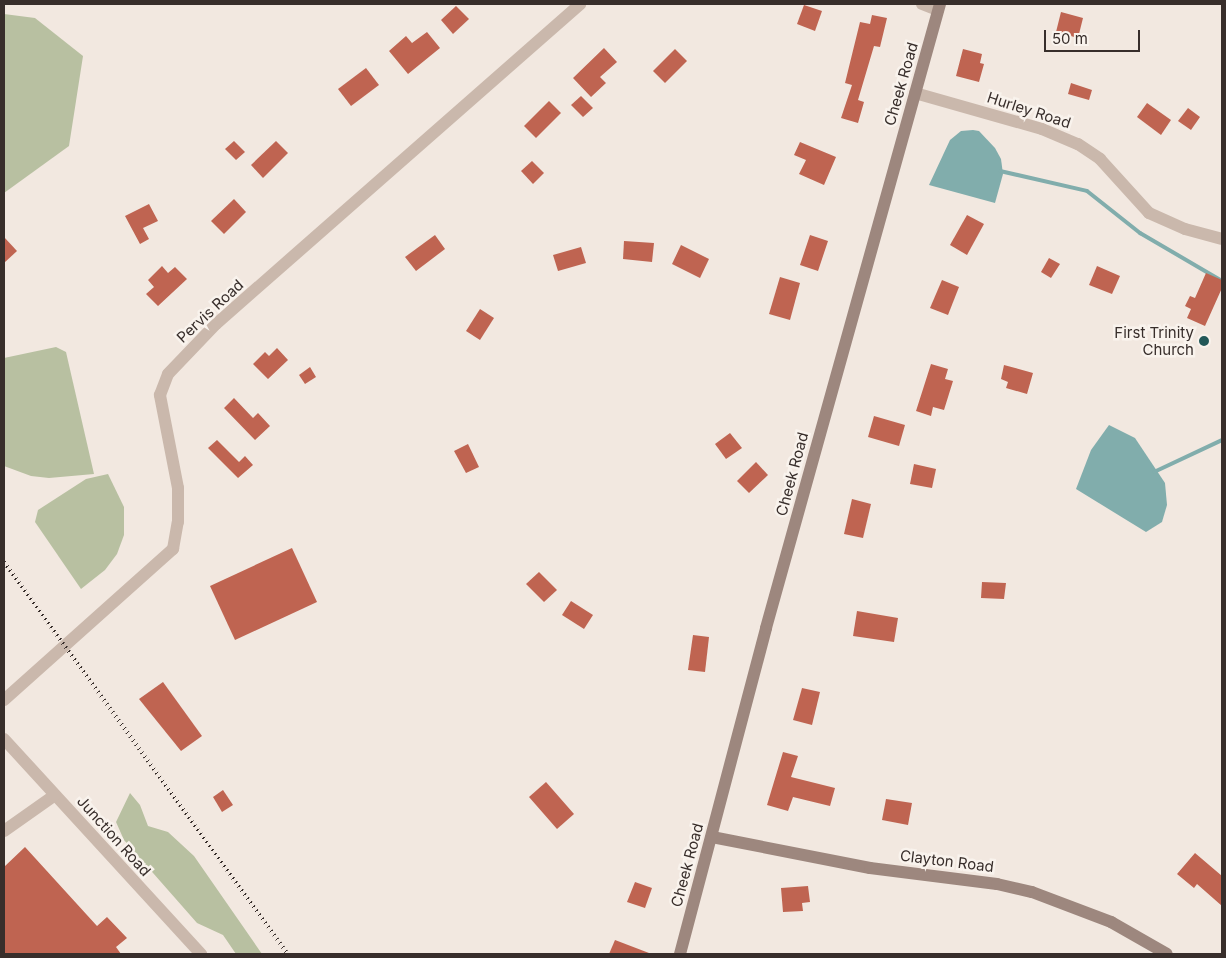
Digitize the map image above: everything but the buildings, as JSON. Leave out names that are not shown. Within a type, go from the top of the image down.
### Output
[{"type":"street","name":"Pervis Road","points":[[4,700],[172,549],[178,522],[178,488],[160,395],[168,374],[224,318],[580,4]]},
{"type":"street","points":[[922,4],[939,7]]},
{"type":"street","name":"Cheek Road","points":[[680,954],[769,619],[939,7]]},
{"type":"street","name":"Hurley Road","points":[[915,93],[1042,129],[1078,144],[1100,160],[1149,212],[1185,229],[1222,239]]},
{"type":"street","name":"Junction Road","points":[[4,739],[201,954]]},
{"type":"street","points":[[4,831],[55,795]]},
{"type":"street","name":"Clayton Road","points":[[712,837],[870,868],[1023,890],[1111,922],[1167,954]]},
{"type":"green space","points":[[4,14],[35,18],[83,56],[69,146],[4,193]]},
{"type":"green space","points":[[56,347],[66,352],[94,474],[49,478],[31,476],[4,466],[4,358]]},
{"type":"green space","points":[[108,474],[124,507],[124,535],[117,554],[105,570],[81,589],[35,522],[38,510],[86,479]]},
{"type":"green space","points":[[130,793],[140,805],[148,826],[168,832],[194,856],[262,954],[236,954],[223,935],[197,923],[124,840],[116,822]]},
{"type":"water","points":[[961,131],[979,131],[995,148],[1001,159],[1003,174],[995,203],[929,185],[950,140]]},
{"type":"water","points":[[1109,425],[1135,438],[1165,483],[1167,505],[1162,522],[1146,532],[1076,489],[1091,450]]},
{"type":"waterway","points":[[1000,171],[1087,191],[1140,233],[1222,281]]},
{"type":"waterway","points":[[1154,472],[1222,440]]},
{"type":"railway","points":[[4,562],[288,954]]},
{"type":"place","name":"First Trinity Church","points":[[1204,341]]}]
